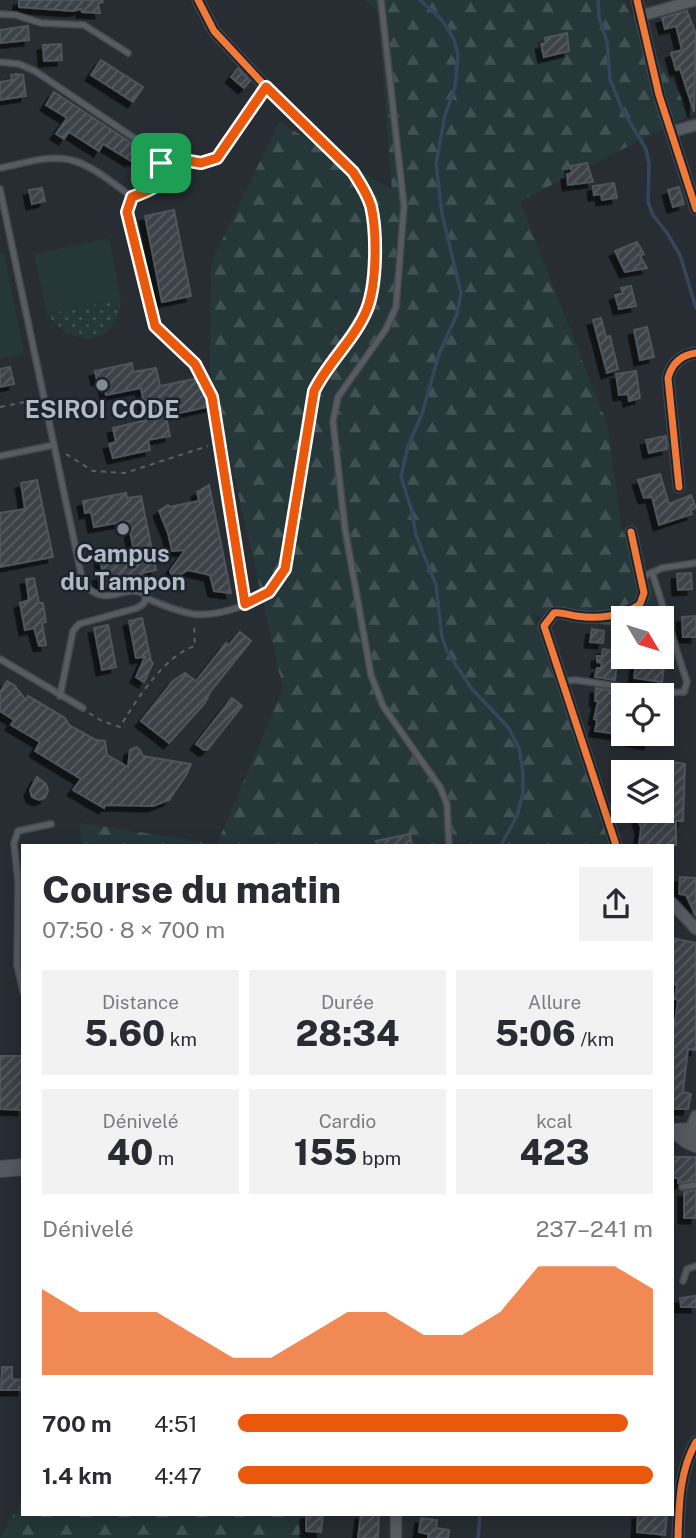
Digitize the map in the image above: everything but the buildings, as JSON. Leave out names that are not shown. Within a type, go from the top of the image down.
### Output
[{"type":"main road","points":[[0,1169],[21,1167]]},
{"type":"street","points":[[198,0],[214,31],[266,87]]},
{"type":"street","points":[[637,0],[659,95],[671,132],[690,173],[696,209]]},
{"type":"street","points":[[640,16],[696,0]]},
{"type":"street","points":[[671,132],[696,125]]},
{"type":"street","points":[[679,487],[668,378],[675,363],[682,357],[696,353]]},
{"type":"street","points":[[616,844],[544,626],[550,616],[559,612],[599,617],[633,610],[643,600],[631,532]]},
{"type":"street","points":[[674,905],[696,929]]},
{"type":"street","points":[[678,1538],[679,1492],[688,1455],[696,1442]]},
{"type":"street","points":[[396,1516],[396,1538]]},
{"type":"lane","points":[[381,0],[404,206],[396,307],[386,329],[338,397],[333,421],[345,529],[371,675],[383,706],[440,787],[447,804],[449,844]]},
{"type":"lane","points":[[0,14],[16,15],[41,23],[84,25],[128,52]]},
{"type":"lane","points":[[0,62],[19,64],[35,71],[143,144],[155,153],[161,163],[161,182],[156,187],[132,197],[127,212],[155,326]]},
{"type":"lane","points":[[0,189],[83,583],[97,595],[105,597],[138,591],[145,594],[146,598],[172,610],[196,614],[221,613],[269,592],[285,569],[314,391],[367,308],[374,275],[374,223],[370,204],[353,172],[266,87],[217,158],[201,163],[177,159],[161,163]]},
{"type":"lane","points":[[0,168],[57,158],[70,159],[81,163],[132,197]]},
{"type":"lane","points":[[218,443],[245,604]]},
{"type":"lane","points":[[0,456],[54,446]]},
{"type":"lane","points":[[640,578],[662,568],[696,563]]},
{"type":"lane","points":[[561,681],[576,680],[663,693],[684,692],[687,682],[652,572]]},
{"type":"lane","points":[[60,696],[74,631],[79,624],[137,608],[143,605],[146,598]]},
{"type":"lane","points":[[0,659],[83,708]]},
{"type":"lane","points":[[21,983],[17,965],[18,882],[14,843],[18,831],[51,824]]},
{"type":"lane","points":[[682,1187],[696,1185]]},
{"type":"lane","points":[[683,1281],[687,1269],[696,1266]]},
{"type":"path","points":[[54,446],[93,471],[125,473],[218,443],[212,397],[195,364],[155,326]]},
{"type":"path","points":[[0,407],[43,398]]},
{"type":"path","points":[[83,708],[102,721],[120,727],[155,676],[184,649],[195,646],[193,631],[196,614]]},
{"type":"green space","points":[[364,0],[622,0],[692,114],[520,201],[607,424],[622,530],[651,583],[657,606],[611,606],[611,625],[533,615],[611,844],[217,844],[283,689],[210,370],[211,263],[279,122],[392,190],[378,11]]},
{"type":"green space","points":[[109,238],[121,299],[47,314],[34,254]]},
{"type":"green space","points":[[4,252],[24,354],[0,359],[0,253]]},
{"type":"green space","points":[[121,299],[118,315],[111,327],[103,335],[92,338],[81,338],[69,333],[47,314]]},
{"type":"green space","points":[[80,823],[217,844],[82,844]]},
{"type":"green space","points":[[21,1501],[21,1516],[303,1516],[305,1538],[0,1538]]},
{"type":"waterway","points":[[420,0],[448,29],[458,54],[455,88],[445,115],[436,164],[442,214],[461,293],[457,314],[439,354],[422,414],[408,446],[401,477],[416,535],[436,585],[442,637],[447,651],[471,688],[508,727],[519,748],[523,793],[517,816],[502,844]]},
{"type":"waterway","points":[[598,0],[599,17],[607,42],[610,79],[622,109],[646,149],[649,164],[648,202],[653,215],[680,255],[696,308]]},
{"type":"waterway","points":[[478,1538],[480,1516]]},
{"type":"cycle path","points":[[198,0],[214,31],[266,87]]},
{"type":"cycle path","points":[[637,0],[659,95],[696,209]]},
{"type":"cycle path","points":[[679,487],[668,378],[678,361],[696,353]]},
{"type":"cycle path","points":[[616,844],[544,626],[554,613],[601,617],[625,612],[640,604],[644,593],[631,532]]},
{"type":"cycle path","points":[[678,1538],[683,1477],[696,1442]]},
{"type":"place","name":"ESIROI CODE","points":[[102,385]]},
{"type":"place","name":"Campus du Tampon","points":[[123,529]]},
{"type":"route","points":[[266,87],[353,172],[370,204],[374,223],[374,275],[367,308],[314,391],[285,569],[269,592],[245,604],[212,397],[195,364],[155,326],[127,212],[132,197],[156,187],[161,182],[161,163],[177,159],[201,163],[217,158],[266,87]]}]
